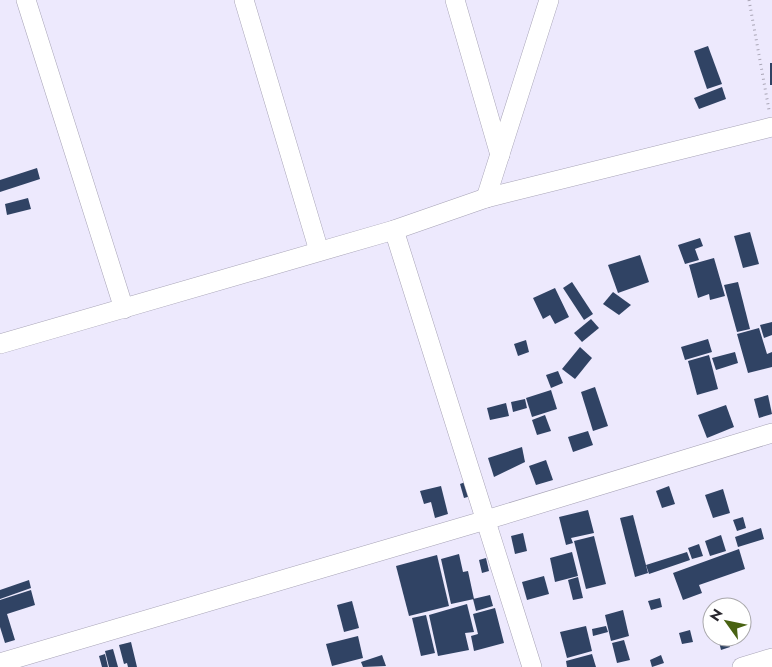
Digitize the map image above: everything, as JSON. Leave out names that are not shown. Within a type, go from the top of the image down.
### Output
[{"type":"street","points":[[26,0],[124,309]]},
{"type":"street","points":[[244,0],[320,251]]},
{"type":"street","points":[[455,0],[500,155]]},
{"type":"street","points":[[486,198],[549,0]]},
{"type":"street","points":[[0,344],[394,230],[486,198],[771,121]]},
{"type":"street","points":[[394,230],[532,667]]},
{"type":"street","points":[[0,662],[486,520],[772,433]]},
{"type":"street","points":[[742,667],[772,658]]},
{"type":"path","points":[[749,0],[771,121]]},
{"type":"building","points":[[708,46],[722,84],[707,89],[694,51]]},
{"type":"building","points":[[770,63],[772,63],[772,85],[770,85]]},
{"type":"building","points":[[722,87],[726,99],[699,109],[694,98]]},
{"type":"building","points":[[37,168],[40,179],[0,192],[0,180]]},
{"type":"building","points":[[28,198],[31,209],[7,215],[5,204]]},
{"type":"building","points":[[750,232],[759,264],[743,268],[734,236]]},
{"type":"building","points":[[700,238],[703,246],[695,249],[699,260],[685,264],[678,245]]},
{"type":"building","points":[[640,255],[649,282],[618,293],[608,265]]},
{"type":"building","points":[[714,258],[725,296],[710,300],[709,294],[698,298],[689,265]]},
{"type":"building","points":[[572,282],[593,314],[584,320],[563,288]]},
{"type":"building","points":[[738,282],[750,329],[737,332],[724,285]]},
{"type":"building","points":[[555,288],[569,317],[555,324],[550,315],[543,319],[533,298]]},
{"type":"building","points":[[613,292],[631,305],[619,315],[603,304]]},
{"type":"building","points":[[591,319],[599,328],[582,342],[574,333]]},
{"type":"building","points":[[772,322],[772,335],[764,338],[760,325]]},
{"type":"building","points":[[759,328],[767,354],[772,352],[772,367],[748,373],[737,334]]},
{"type":"building","points":[[708,339],[712,352],[685,360],[681,347]]},
{"type":"building","points":[[526,340],[529,352],[518,356],[514,344]]},
{"type":"building","points":[[580,347],[592,358],[575,379],[562,369]]},
{"type":"building","points":[[735,352],[738,363],[716,370],[712,358]]},
{"type":"building","points":[[709,355],[718,389],[697,395],[688,361]]},
{"type":"building","points":[[558,371],[563,383],[551,388],[546,375]]},
{"type":"building","points":[[595,387],[608,426],[593,431],[581,392]]},
{"type":"building","points":[[551,390],[557,409],[532,417],[526,398]]},
{"type":"building","points":[[768,395],[772,414],[759,418],[754,399]]},
{"type":"building","points":[[525,399],[527,408],[513,412],[511,402]]},
{"type":"building","points":[[506,403],[509,416],[490,420],[487,408]]},
{"type":"building","points":[[726,405],[734,427],[707,438],[698,415]]},
{"type":"building","points":[[545,415],[551,431],[537,435],[532,420]]},
{"type":"building","points":[[588,431],[593,445],[573,452],[568,437]]},
{"type":"building","points":[[522,447],[525,462],[494,477],[488,458]]},
{"type":"building","points":[[546,460],[553,480],[536,485],[529,466]]},
{"type":"building","points":[[473,479],[478,494],[464,498],[460,484]]},
{"type":"building","points":[[441,486],[448,514],[435,518],[431,502],[424,504],[420,491]]},
{"type":"building","points":[[669,486],[675,504],[662,508],[656,491]]},
{"type":"building","points":[[723,489],[730,513],[713,518],[705,495]]},
{"type":"building","points":[[588,510],[594,533],[571,538],[573,543],[566,545],[559,517]]},
{"type":"building","points":[[633,515],[648,573],[635,577],[620,518]]},
{"type":"building","points":[[743,517],[746,528],[737,531],[733,520]]},
{"type":"building","points":[[761,528],[764,539],[738,547],[735,537]]},
{"type":"building","points":[[523,533],[527,551],[515,554],[511,536]]},
{"type":"building","points":[[721,535],[726,551],[710,556],[705,541]]},
{"type":"building","points":[[594,536],[606,584],[586,589],[574,541]]},
{"type":"building","points":[[699,544],[703,556],[692,559],[688,548]]},
{"type":"building","points":[[739,549],[745,569],[699,585],[702,593],[683,600],[673,573]]},
{"type":"building","points":[[572,552],[578,576],[555,582],[550,558]]},
{"type":"building","points":[[687,552],[690,560],[649,574],[646,565]]},
{"type":"building","points":[[459,554],[463,572],[468,571],[474,599],[451,604],[441,559]]},
{"type":"building","points":[[437,555],[449,606],[409,616],[396,566]]},
{"type":"building","points":[[486,558],[489,571],[482,573],[479,560]]},
{"type":"building","points":[[544,576],[549,594],[527,600],[522,582]]},
{"type":"building","points":[[578,577],[583,598],[573,600],[568,580]]},
{"type":"building","points":[[29,580],[31,588],[0,599],[0,590]]},
{"type":"building","points":[[31,590],[35,605],[7,614],[15,640],[5,643],[0,627],[0,600]]},
{"type":"building","points":[[490,595],[493,606],[476,611],[473,599]]},
{"type":"building","points":[[660,598],[662,607],[651,610],[648,601]]},
{"type":"building","points":[[352,601],[359,628],[344,632],[337,605]]},
{"type":"building","points":[[467,604],[474,632],[465,633],[469,650],[438,656],[429,615]]},
{"type":"building","points":[[495,608],[504,643],[474,651],[471,636],[478,634],[473,614]]},
{"type":"building","points":[[623,610],[629,636],[611,641],[605,615]]},
{"type":"building","points":[[426,615],[435,653],[421,656],[412,618]]},
{"type":"building","points":[[586,626],[592,651],[567,658],[560,632]]},
{"type":"building","points":[[606,626],[608,632],[593,636],[592,629]]},
{"type":"building","points":[[690,630],[693,642],[682,644],[679,633]]},
{"type":"building","points":[[358,636],[363,658],[332,666],[326,644]]},
{"type":"building","points":[[624,640],[630,660],[617,663],[612,643]]},
{"type":"building","points":[[131,642],[137,667],[128,667],[127,663],[124,664],[119,645]]},
{"type":"building","points":[[113,649],[118,667],[109,667],[105,651]]},
{"type":"building","points":[[105,654],[108,667],[102,667],[99,656]]},
{"type":"building","points":[[592,654],[596,667],[567,667],[566,661]]},
{"type":"building","points":[[382,655],[386,666],[363,667],[361,662]]},
{"type":"building","points":[[661,655],[664,663],[652,667],[650,660]]}]
